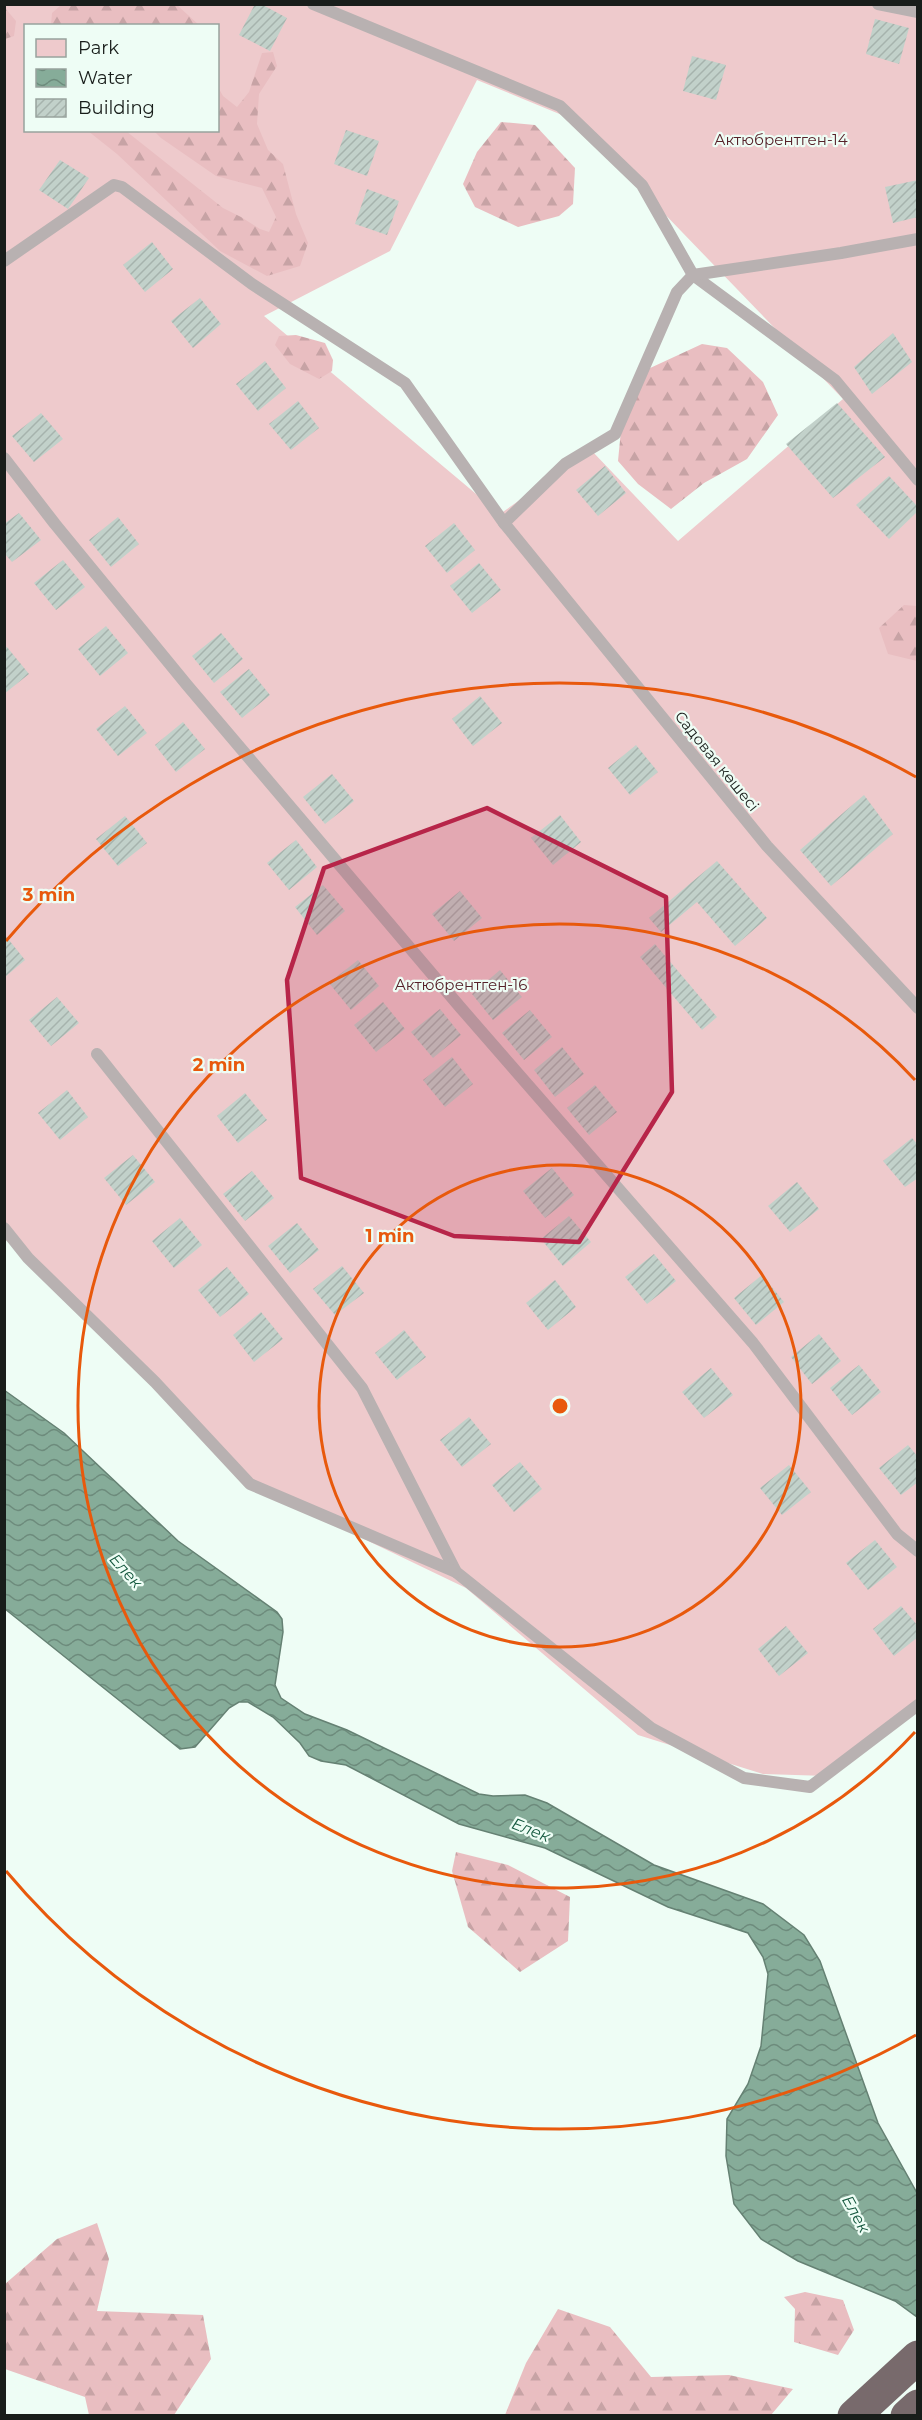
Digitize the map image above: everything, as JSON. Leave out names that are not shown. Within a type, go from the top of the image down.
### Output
[{"type":"highway","points":[[854,2415],[918,2357]]},
{"type":"highway","points":[[907,2415],[918,2406]]},
{"type":"lane","points":[[313,4],[560,106],[642,185],[693,276],[835,380],[918,480]]},
{"type":"lane","points":[[878,4],[918,12]]},
{"type":"lane","name":"Садовая көшесі","points":[[4,261],[114,185],[122,187],[252,284],[405,383],[504,524],[767,846],[918,1008]]},
{"type":"lane","points":[[504,524],[565,464],[615,434],[677,292],[693,276],[918,239]]},
{"type":"lane","points":[[4,458],[55,524],[195,694],[460,1006],[753,1343],[897,1534],[918,1551]]},
{"type":"lane","points":[[97,1054],[362,1388],[456,1572]]},
{"type":"lane","points":[[4,1228],[28,1258],[155,1382],[250,1484],[456,1572],[651,1728],[744,1778],[810,1786],[918,1705]]},
{"type":"highlighted area","points":[[487,808],[666,897],[672,1092],[579,1242],[454,1236],[301,1178],[287,980],[324,868]]},
{"type":"green space","name":"Актюбрентген-16","points":[[4,5],[917,5],[917,1707],[827,1776],[763,1774],[638,1735],[466,1588],[264,1491],[5,1239]],"holes":[[[477,80],[574,120],[843,399],[678,541],[591,450],[500,514],[264,316],[390,251]]]},
{"type":"green space","points":[[61,5],[177,5],[198,24],[51,24],[52,13]]},
{"type":"green space","points":[[5,8],[16,21],[14,36],[5,39]]},
{"type":"green space","points":[[273,52],[277,66],[259,94],[257,124],[268,150],[283,164],[296,214],[308,243],[300,266],[267,276],[220,251],[117,154],[89,132],[127,132],[223,208],[269,232],[276,217],[262,188],[216,176],[155,132],[219,132],[219,89],[223,96],[237,107],[249,92],[262,53]]},
{"type":"green space","points":[[501,122],[535,125],[575,168],[573,204],[559,216],[518,227],[475,207],[463,184],[477,152]]},
{"type":"green space","points":[[296,335],[325,343],[333,360],[332,371],[319,379],[290,364],[275,345],[279,336]]},
{"type":"green space","points":[[702,344],[727,348],[763,382],[778,415],[747,459],[704,483],[671,509],[638,484],[618,461],[622,420],[648,369]]},
{"type":"green space","points":[[904,605],[917,606],[917,661],[888,654],[879,628]]},
{"type":"green space","points":[[456,1852],[508,1865],[570,1897],[568,1941],[520,1972],[468,1927],[452,1871]]},
{"type":"green space","points":[[97,2223],[109,2259],[97,2311],[203,2315],[211,2359],[174,2415],[89,2415],[85,2397],[5,2369],[5,2284],[57,2239]]},
{"type":"green space","points":[[805,2292],[843,2300],[854,2330],[838,2355],[794,2342],[795,2309],[784,2297]]},
{"type":"green space","points":[[558,2309],[610,2327],[651,2377],[729,2375],[793,2389],[771,2415],[505,2415],[526,2363]]},
{"type":"water","name":"Елек","points":[[4,1390],[64,1433],[178,1541],[277,1612],[282,1619],[283,1632],[275,1685],[281,1698],[305,1714],[347,1730],[479,1794],[525,1795],[547,1803],[654,1865],[763,1904],[804,1935],[820,1961],[878,2123],[917,2193],[917,2317],[895,2301],[798,2261],[761,2239],[734,2204],[726,2156],[727,2119],[748,2084],[761,2046],[768,1974],[763,1957],[748,1933],[668,1907],[545,1848],[459,1824],[346,1765],[321,1761],[309,1756],[300,1743],[273,1717],[248,1702],[239,1702],[229,1708],[195,1747],[180,1749],[5,1609]]},
{"type":"building","points":[[255,4],[261,4],[287,18],[270,51],[239,35]]},
{"type":"building","points":[[875,19],[909,28],[899,64],[866,54]]},
{"type":"building","points":[[692,56],[726,65],[716,100],[683,91]]},
{"type":"building","points":[[346,130],[379,141],[367,176],[334,164]]},
{"type":"building","points":[[60,160],[89,178],[68,209],[39,190]]},
{"type":"building","points":[[918,180],[918,217],[893,223],[885,187]]},
{"type":"building","points":[[367,189],[399,201],[387,235],[355,224]]},
{"type":"building","points":[[152,242],[173,269],[145,292],[123,265]]},
{"type":"building","points":[[200,298],[221,324],[193,348],[171,321]]},
{"type":"building","points":[[893,333],[912,362],[872,394],[854,367]]},
{"type":"building","points":[[265,361],[286,388],[258,411],[236,384]]},
{"type":"building","points":[[298,401],[319,428],[291,450],[269,424]]},
{"type":"building","points":[[837,403],[885,457],[833,498],[786,444]]},
{"type":"building","points":[[41,413],[63,439],[34,462],[12,436]]},
{"type":"building","points":[[605,466],[626,493],[598,516],[576,490]]},
{"type":"building","points":[[889,476],[918,507],[918,511],[889,539],[856,505]]},
{"type":"building","points":[[19,513],[41,540],[12,562],[4,553],[4,524]]},
{"type":"building","points":[[118,517],[139,544],[111,567],[89,540]]},
{"type":"building","points":[[454,523],[475,550],[447,573],[425,546]]},
{"type":"building","points":[[63,560],[85,587],[56,610],[34,583]]},
{"type":"building","points":[[479,563],[501,590],[472,613],[450,586]]},
{"type":"building","points":[[106,626],[128,653],[100,676],[78,649]]},
{"type":"building","points":[[221,633],[243,659],[214,683],[192,656]]},
{"type":"building","points":[[7,647],[29,674],[4,694],[4,649]]},
{"type":"building","points":[[249,669],[270,695],[242,718],[220,692]]},
{"type":"building","points":[[480,696],[502,723],[473,746],[452,719]]},
{"type":"building","points":[[125,706],[147,733],[118,756],[96,729]]},
{"type":"building","points":[[183,722],[205,749],[176,772],[155,745]]},
{"type":"building","points":[[636,745],[658,772],[630,795],[608,768]]},
{"type":"building","points":[[332,774],[354,801],[325,824],[303,797]]},
{"type":"building","points":[[864,795],[893,834],[831,886],[800,850]]},
{"type":"building","points":[[560,815],[581,842],[553,865],[531,838]]},
{"type":"building","points":[[125,816],[147,843],[118,866],[96,839]]},
{"type":"building","points":[[296,840],[317,867],[289,890],[267,863]]},
{"type":"building","points":[[717,861],[767,918],[735,946],[697,902],[661,932],[649,918]]},
{"type":"building","points":[[323,885],[345,911],[317,935],[295,907]]},
{"type":"building","points":[[460,891],[482,918],[454,941],[432,914]]},
{"type":"building","points":[[5,935],[25,960],[5,977]]},
{"type":"building","points":[[655,944],[717,1017],[702,1030],[640,957]]},
{"type":"building","points":[[358,960],[379,986],[351,1010],[329,983]]},
{"type":"building","points":[[500,970],[522,997],[493,1020],[472,994]]},
{"type":"building","points":[[57,997],[79,1023],[51,1046],[29,1020]]},
{"type":"building","points":[[383,1002],[405,1029],[376,1052],[354,1025]]},
{"type":"building","points":[[440,1009],[461,1035],[433,1058],[411,1032]]},
{"type":"building","points":[[530,1010],[552,1037],[524,1060],[502,1033]]},
{"type":"building","points":[[562,1047],[584,1074],[555,1097],[534,1070]]},
{"type":"building","points":[[452,1057],[473,1084],[445,1107],[423,1080]]},
{"type":"building","points":[[595,1085],[617,1112],[589,1135],[567,1108]]},
{"type":"building","points":[[67,1090],[88,1117],[60,1140],[38,1113]]},
{"type":"building","points":[[245,1093],[267,1120],[238,1143],[217,1116]]},
{"type":"building","points":[[912,1138],[918,1145],[918,1178],[905,1187],[883,1161]]},
{"type":"building","points":[[133,1155],[155,1182],[126,1205],[104,1178]]},
{"type":"building","points":[[552,1168],[574,1195],[545,1218],[523,1191]]},
{"type":"building","points":[[252,1171],[274,1198],[245,1221],[223,1194]]},
{"type":"building","points":[[797,1182],[819,1209],[790,1232],[768,1206]]},
{"type":"building","points":[[569,1216],[591,1242],[563,1266],[541,1239]]},
{"type":"building","points":[[180,1218],[202,1245],[174,1268],[152,1241]]},
{"type":"building","points":[[297,1223],[319,1250],[290,1273],[268,1246]]},
{"type":"building","points":[[654,1254],[676,1281],[647,1304],[625,1277]]},
{"type":"building","points":[[342,1266],[364,1293],[335,1315],[313,1289]]},
{"type":"building","points":[[227,1267],[249,1294],[220,1317],[198,1290]]},
{"type":"building","points":[[762,1275],[784,1302],[756,1325],[734,1298]]},
{"type":"building","points":[[555,1280],[576,1307],[548,1330],[526,1303]]},
{"type":"building","points":[[261,1312],[283,1339],[254,1362],[233,1335]]},
{"type":"building","points":[[404,1330],[426,1357],[397,1380],[375,1353]]},
{"type":"building","points":[[819,1334],[841,1361],[812,1384],[791,1357]]},
{"type":"building","points":[[859,1365],[881,1392],[852,1415],[830,1388]]},
{"type":"building","points":[[711,1368],[733,1395],[704,1418],[682,1392]]},
{"type":"building","points":[[469,1417],[491,1444],[462,1467],[440,1440]]},
{"type":"building","points":[[908,1445],[918,1457],[918,1482],[901,1495],[879,1468]]},
{"type":"building","points":[[520,1462],[542,1489],[514,1512],[492,1485]]},
{"type":"building","points":[[789,1465],[811,1492],[782,1515],[760,1488]]},
{"type":"building","points":[[875,1540],[897,1567],[868,1590],[846,1563]]},
{"type":"building","points":[[901,1606],[918,1626],[918,1637],[894,1656],[873,1629]]},
{"type":"building","points":[[786,1626],[808,1653],[779,1676],[758,1649]]},
{"type":"park label","name":"Актюбрентген-14","points":[[781,139]]}]
